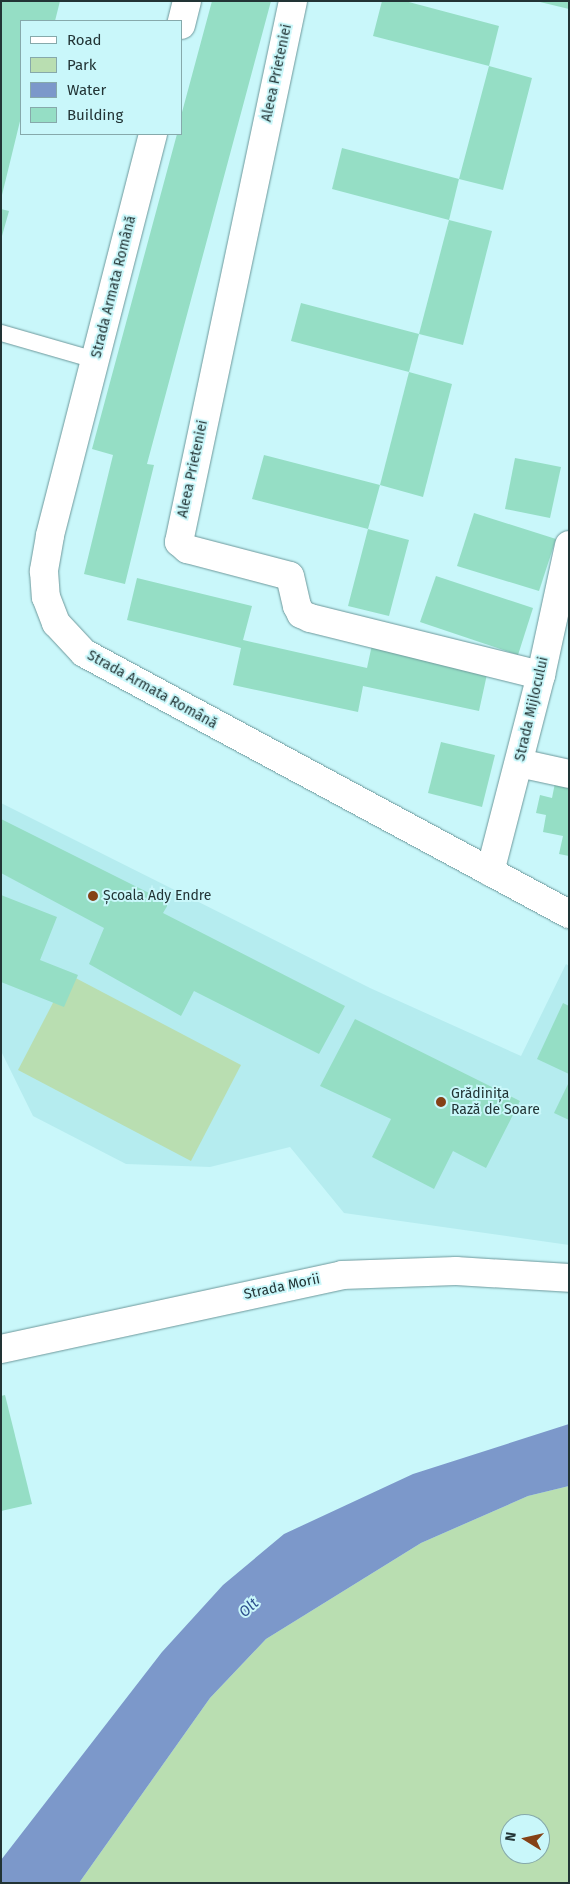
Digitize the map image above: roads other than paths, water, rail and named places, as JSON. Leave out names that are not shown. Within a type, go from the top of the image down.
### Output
[{"type":"street","points":[[182,21],[187,1]]},
{"type":"street","name":"Aleea Prieteniei","points":[[293,1],[179,542],[187,549],[290,576],[297,606],[301,614],[310,618],[541,676]]},
{"type":"street","name":"Strada Armata Română","points":[[153,135],[95,360],[44,571],[46,597],[56,623],[84,653],[569,914]]},
{"type":"street","name":"Strada Mijlocului","points":[[490,872],[541,676],[569,544]]},
{"type":"street","points":[[519,763],[569,774]]},
{"type":"street","name":"Strada Morii","points":[[1,1349],[342,1275],[456,1271],[569,1278]]},
{"type":"lane","points":[[1,334],[95,360]]},
{"type":"water","name":"Olt","points":[[569,1424],[569,1486],[528,1496],[421,1543],[266,1639],[210,1698],[79,1883],[1,1883],[1,1860],[162,1652],[223,1585],[284,1534],[413,1474]]},
{"type":"place","name":"Școala Ady Endre","points":[[93,896]]},
{"type":"place","name":"Grădinița Rază de Soare","points":[[441,1102]]}]
